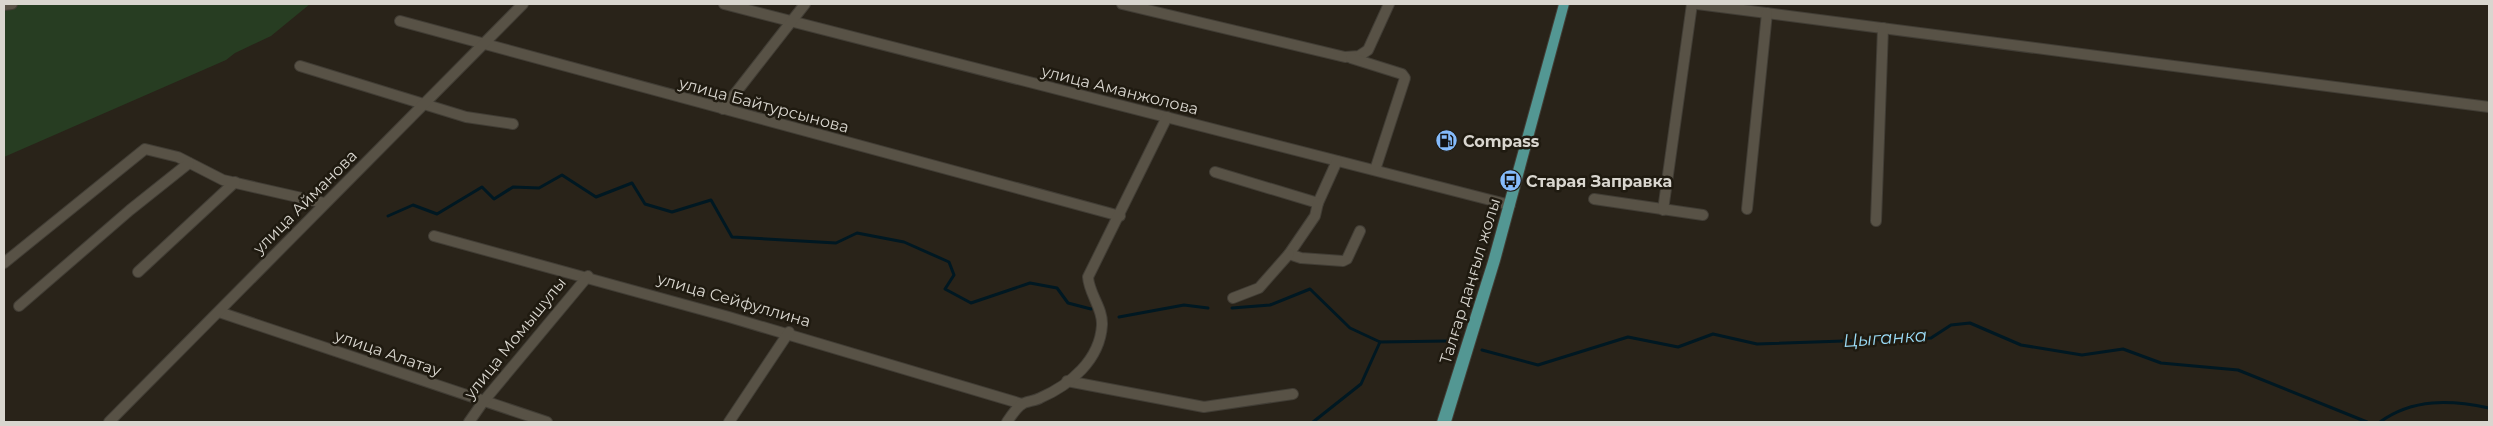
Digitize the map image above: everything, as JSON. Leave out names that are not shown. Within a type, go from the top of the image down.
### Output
[{"type":"main road","name":"Талғар даңғыл жолы","points":[[1444,422],[1510,205],[1564,4]]},
{"type":"street","points":[[4,5],[12,4]]},
{"type":"street","name":"улица Айманова","points":[[109,422],[482,44],[524,4]]},
{"type":"street","name":"улица Аманжолова","points":[[724,4],[1510,205]]},
{"type":"street","points":[[722,109],[805,4]]},
{"type":"street","points":[[1122,4],[1345,57],[1402,74],[1405,78],[1375,170]]},
{"type":"street","points":[[1345,57],[1359,56],[1368,50],[1389,4]]},
{"type":"street","points":[[1663,210],[1692,4]]},
{"type":"street","points":[[1697,4],[2489,107]]},
{"type":"street","points":[[1747,209],[1767,14]]},
{"type":"street","name":"улица Байтурсынова","points":[[400,21],[1120,216]]},
{"type":"street","points":[[1876,221],[1883,28]]},
{"type":"street","points":[[300,66],[425,102],[466,117],[513,124]]},
{"type":"street","points":[[1007,422],[1022,404],[1040,399],[1092,361],[1099,346],[1102,322],[1097,304],[1088,287],[1088,277],[1120,216],[1166,117]]},
{"type":"street","points":[[4,263],[145,149],[178,157],[223,180],[324,204]]},
{"type":"street","points":[[1233,298],[1259,288],[1289,254],[1314,216],[1337,161]]},
{"type":"street","points":[[18,306],[130,210],[189,163]]},
{"type":"street","points":[[1215,172],[1306,201],[1318,203]]},
{"type":"street","points":[[138,272],[235,182]]},
{"type":"street","points":[[1594,199],[1703,215]]},
{"type":"street","points":[[1289,254],[1301,258],[1344,261],[1347,259],[1360,231]]},
{"type":"street","name":"улица Сейфуллина","points":[[434,236],[588,276],[789,332],[1022,404]]},
{"type":"street","name":"улица Момышулы","points":[[469,422],[482,402],[588,276]]},
{"type":"street","name":"улица Алатау","points":[[218,312],[482,402],[547,422]]},
{"type":"street","points":[[729,422],[789,332]]},
{"type":"street","points":[[1067,381],[1204,407],[1293,394]]},
{"type":"green space","points":[[310,4],[271,36],[235,53],[226,60],[4,157],[4,5]]},
{"type":"waterway","points":[[388,216],[413,205],[437,214],[482,187],[494,199],[513,187],[539,188],[562,175],[596,197],[632,183],[645,204],[672,212],[711,200],[732,237],[836,243],[857,233],[904,242],[949,262],[954,275],[945,289],[971,303],[1030,283],[1057,288],[1068,303],[1091,309]]},
{"type":"waterway","points":[[1232,308],[1270,305],[1310,289],[1350,328],[1380,342]]},
{"type":"waterway","points":[[1119,317],[1184,305],[1208,308]]},
{"type":"waterway","name":"Цыганка","points":[[1482,350],[1538,365],[1628,337],[1678,347],[1713,334],[1757,344],[1931,338],[1951,325],[1970,323],[2021,345],[2082,355],[2123,349],[2161,363],[2238,370],[2367,422]]},
{"type":"waterway","name":"Цыганка","points":[[1380,342],[1447,341]]},
{"type":"waterway","name":"Цыганка","points":[[1313,422],[1361,384],[1380,342]]},
{"type":"waterway","name":"Цыганка","points":[[2380,422],[2406,409],[2433,403],[2461,403],[2489,408]]},
{"type":"place","name":"Compass","points":[[1447,141]]},
{"type":"place","name":"Старая Заправка","points":[[1510,181]]}]
